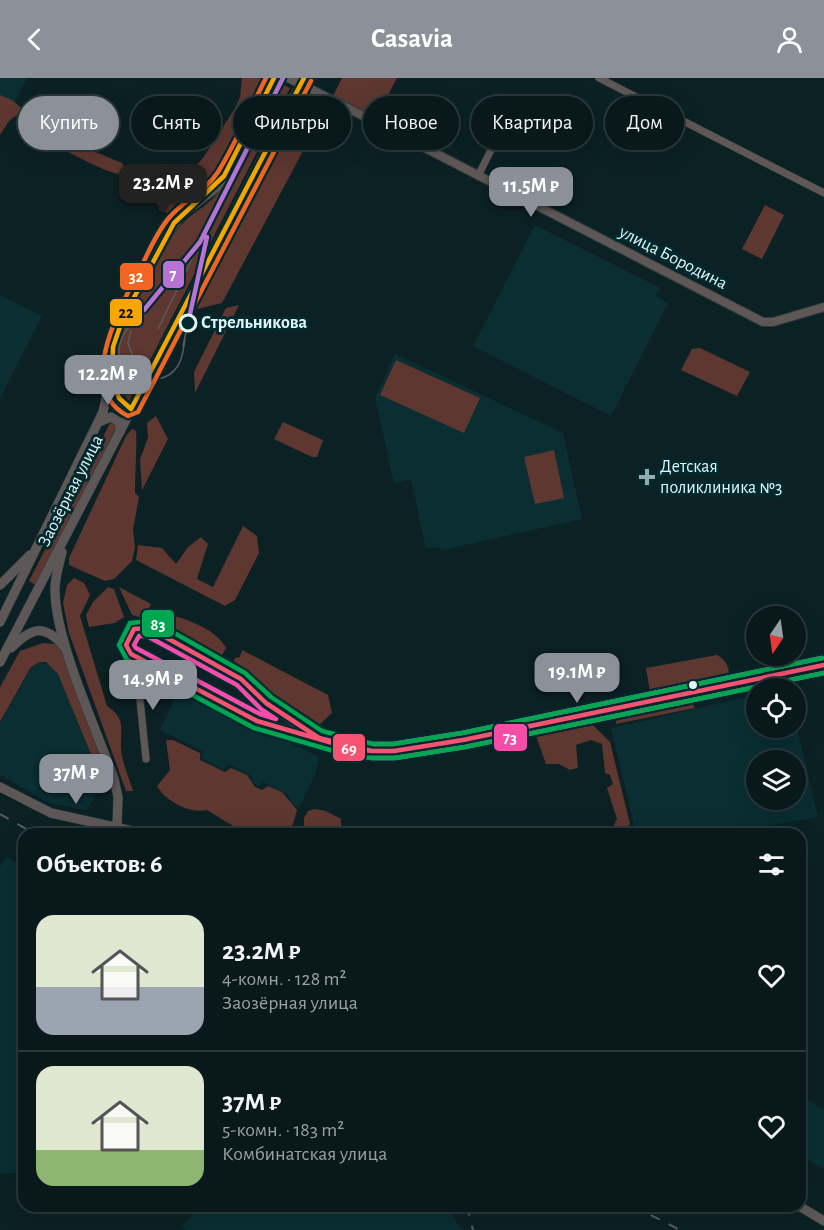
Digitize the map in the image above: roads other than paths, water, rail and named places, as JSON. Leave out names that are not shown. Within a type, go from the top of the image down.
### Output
[{"type":"main road","name":"Заозёрная улица","points":[[0,622],[99,422],[111,377],[112,351],[119,327],[166,236],[181,215],[220,182],[274,78]]},
{"type":"main road","name":"улица Бородина","points":[[289,78],[302,81]]},
{"type":"main road","name":"Заозёрная улица","points":[[0,663],[302,81]]},
{"type":"main road","points":[[111,377],[122,403],[132,409]]},
{"type":"main road","points":[[99,422],[111,417],[118,421],[120,432]]},
{"type":"main road","points":[[66,536],[55,581],[55,595],[67,650],[114,779],[118,797],[117,826]]},
{"type":"main road","points":[[0,585],[43,539]]},
{"type":"main road","points":[[5,653],[24,635],[33,631],[52,634],[67,650]]},
{"type":"main road","points":[[0,787],[51,813],[124,828]]},
{"type":"main road","points":[[806,1210],[824,1221]]},
{"type":"street","points":[[599,78],[824,193]]},
{"type":"street","name":"улица Бородина","points":[[302,81],[477,176],[763,322],[773,322],[824,308]]},
{"type":"street","points":[[477,176],[490,150]]},
{"type":"street","points":[[319,738],[266,704],[241,679],[149,628],[137,627],[130,634],[126,645],[131,654],[257,721],[319,738],[372,752],[430,746],[824,664]]},
{"type":"street","points":[[145,661],[140,700],[146,759]]},
{"type":"tram line","points":[[158,329],[200,242]]},
{"type":"tram line","points":[[144,310],[133,321],[120,344],[120,355],[130,372],[150,379],[169,375],[180,361],[185,340]]},
{"type":"tram line","points":[[183,346],[188,323]]},
{"type":"tram line","points":[[131,331],[128,343],[135,363],[151,370],[165,368]]},
{"type":"railway","points":[[0,814],[24,828]]},
{"type":"railway","points":[[468,1212],[473,1230]]},
{"type":"railway","points":[[645,1212],[680,1230]]},
{"type":"place","name":"Стрельникова","points":[[188,323]]},
{"type":"place","name":"Детская поликлиника №3","points":[[647,477]]}]
